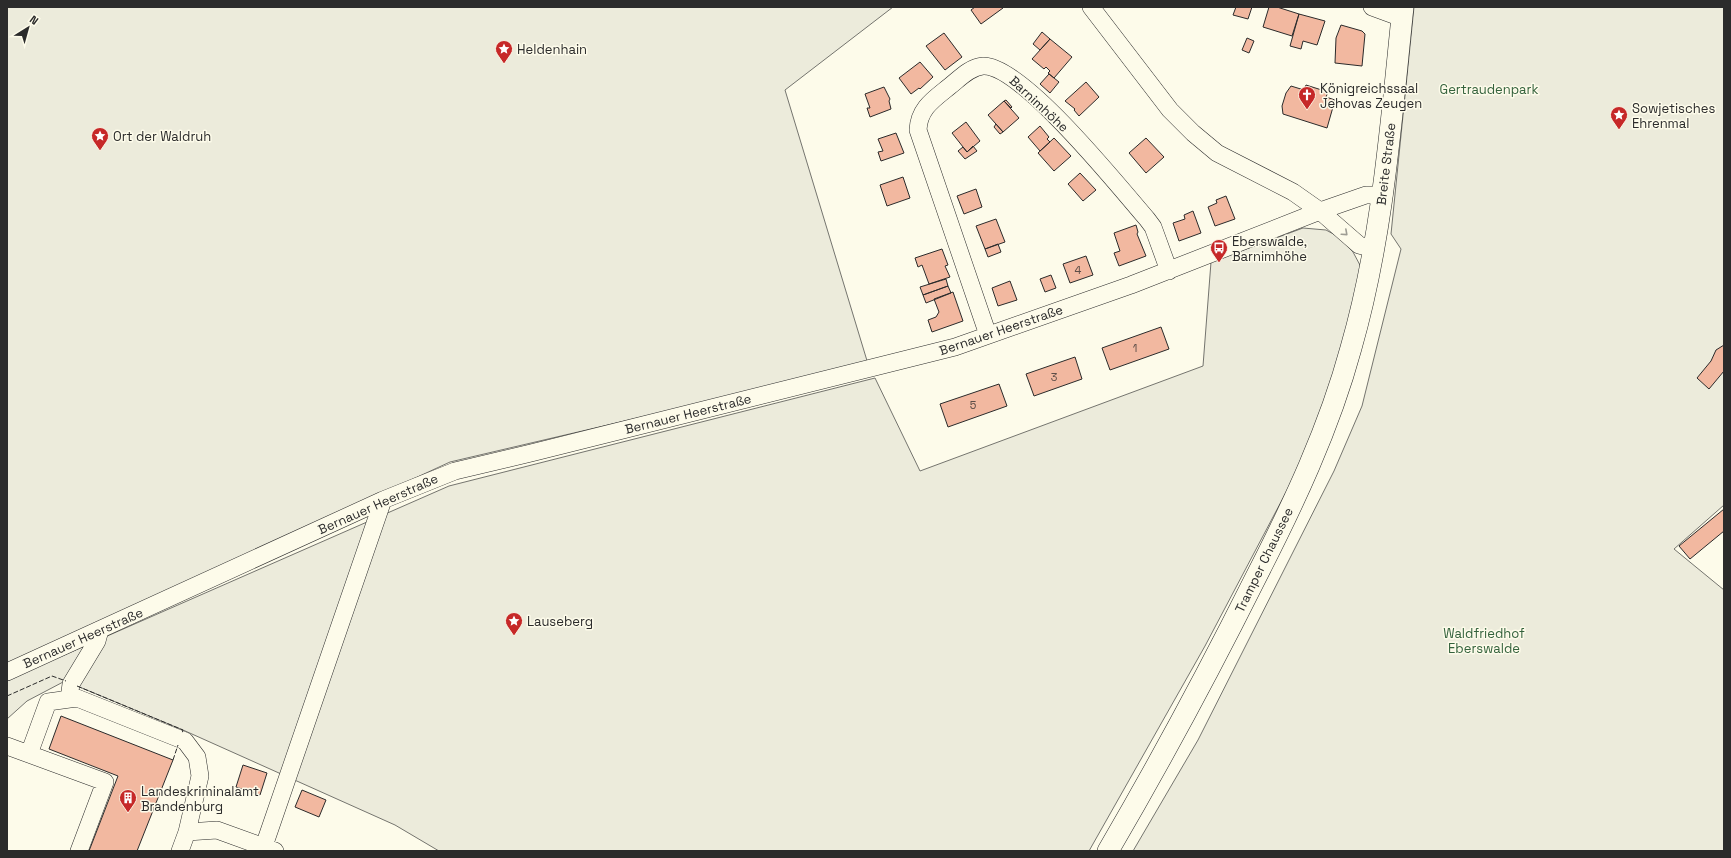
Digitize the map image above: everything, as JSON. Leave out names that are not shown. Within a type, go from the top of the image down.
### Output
[{"type":"main road","name":"Breite Straße","points":[[1374,249],[1384,195],[1402,13]]},
{"type":"main road","name":"Tramper Chaussee","points":[[1108,851],[1211,668],[1307,471],[1333,404],[1352,347],[1374,249]]},
{"type":"street","points":[[1091,7],[1170,110],[1193,133],[1217,153],[1293,192],[1320,211],[1359,245],[1374,249]]},
{"type":"street","points":[[1372,7],[1402,13]]},
{"type":"street","name":"Barnimhöhe","points":[[988,335],[918,130],[918,120],[925,107],[969,71],[983,66],[998,70],[1011,77],[1057,118],[1153,227],[1169,271]]},
{"type":"street","name":"Bernauer Heerstraße","points":[[7,672],[383,500],[455,471],[955,347],[1169,271],[1320,211],[1366,195],[1384,195]]},
{"type":"street","points":[[187,832],[218,830],[269,849],[383,500]]},
{"type":"street","points":[[69,699],[71,684],[97,641],[100,630]]},
{"type":"street","points":[[29,754],[48,702],[78,698],[185,741],[197,757],[200,776],[187,832],[180,851]]},
{"type":"street","points":[[7,746],[105,782],[79,851]]},
{"type":"green space","points":[[7,7],[893,7],[785,90],[868,364],[450,462],[7,666]]},
{"type":"green space","name":"Waldfriedhof Eberswalde","points":[[1414,7],[1724,7],[1724,505],[1674,549],[1724,590],[1724,851],[1133,851],[1198,740],[1334,471],[1362,406],[1401,249],[1391,234]]},
{"type":"green space","points":[[1303,228],[1326,230],[1339,237],[1353,252],[1361,267],[1355,315],[1302,462],[1205,646],[1089,851],[439,851],[395,825],[183,730],[65,681],[27,701],[7,719],[7,680],[449,486],[875,378],[920,471],[1203,366],[1211,262]]},
{"type":"building","points":[[975,7],[1003,8],[981,24],[971,10]]},
{"type":"building","points":[[1236,7],[1252,7],[1248,19],[1233,15]]},
{"type":"building","points":[[1269,7],[1277,7],[1299,14],[1292,36],[1263,27]]},
{"type":"building","points":[[1299,14],[1325,21],[1317,45],[1303,41],[1301,49],[1290,46]]},
{"type":"building","points":[[1341,25],[1362,31],[1365,34],[1362,66],[1335,63],[1336,38]]},
{"type":"building","points":[[1042,32],[1050,39],[1040,50],[1033,44]]},
{"type":"building","points":[[944,33],[962,57],[945,70],[926,46]]},
{"type":"building","points":[[1247,38],[1254,41],[1249,53],[1242,50]]},
{"type":"building","points":[[1050,39],[1072,57],[1054,78],[1048,73],[1050,71],[1046,67],[1044,69],[1032,59]]},
{"type":"building","points":[[920,62],[933,77],[920,89],[919,88],[911,94],[899,78]]},
{"type":"building","points":[[1049,74],[1059,82],[1050,93],[1040,84]]},
{"type":"building","points":[[1086,82],[1099,97],[1079,116],[1074,110],[1075,109],[1065,101]]},
{"type":"building","name":"Königreichssaal Jehovas Zeugen","points":[[1306,85],[1328,92],[1326,97],[1335,100],[1327,128],[1283,114],[1282,106],[1286,93],[1291,86],[1304,90]]},
{"type":"building","points":[[884,87],[890,99],[891,109],[870,117],[867,108],[870,108],[865,94]]},
{"type":"building","points":[[1006,100],[1012,107],[1011,108],[1004,101]]},
{"type":"building","points":[[1004,101],[1019,118],[1003,132],[988,115]]},
{"type":"building","points":[[966,122],[980,141],[967,152],[952,133]]},
{"type":"building","points":[[996,124],[1003,132],[1000,134],[994,127]]},
{"type":"building","points":[[1040,126],[1049,137],[1047,139],[1050,142],[1040,151],[1028,137]]},
{"type":"building","points":[[896,133],[904,153],[881,161],[878,152],[883,151],[878,139]]},
{"type":"building","points":[[1054,138],[1071,156],[1054,171],[1038,153]]},
{"type":"building","points":[[1146,138],[1164,157],[1146,173],[1129,153]]},
{"type":"building","points":[[973,146],[977,151],[965,159],[958,151],[963,147],[967,152]]},
{"type":"building","points":[[1080,173],[1096,190],[1083,201],[1068,184]]},
{"type":"building","points":[[903,177],[910,198],[887,206],[880,185]]},
{"type":"building","points":[[976,189],[982,207],[964,214],[957,196]]},
{"type":"building","points":[[1226,196],[1235,219],[1215,226],[1208,207],[1217,203],[1216,200]]},
{"type":"building","points":[[1193,211],[1201,233],[1179,241],[1173,223],[1185,219],[1184,215]]},
{"type":"building","points":[[996,219],[1005,242],[985,249],[976,226]]},
{"type":"building","points":[[1136,225],[1138,232],[1137,234],[1146,256],[1119,266],[1114,253],[1120,251],[1114,233]]},
{"type":"building","points":[[998,244],[1001,252],[988,257],[985,249]]},
{"type":"building","points":[[942,249],[948,265],[945,266],[950,277],[929,284],[922,265],[918,267],[915,258]]},
{"type":"building","points":[[1086,256],[1093,275],[1070,283],[1063,264]]},
{"type":"building","points":[[1051,275],[1056,288],[1045,292],[1040,279]]},
{"type":"building","points":[[946,279],[948,286],[923,295],[920,287]]},
{"type":"building","points":[[1010,281],[1017,300],[998,306],[992,288]]},
{"type":"building","points":[[948,286],[951,293],[926,303],[923,295]]},
{"type":"building","points":[[953,292],[963,321],[932,332],[928,320],[936,317],[939,312],[934,299]]},
{"type":"building","points":[[1161,327],[1169,349],[1110,370],[1102,348]]},
{"type":"building","points":[[1724,345],[1724,371],[1709,389],[1697,378],[1711,361],[1716,350]]},
{"type":"building","points":[[1075,357],[1082,379],[1034,396],[1026,374]]},
{"type":"building","points":[[999,384],[1007,406],[948,427],[940,404]]},
{"type":"building","points":[[1724,509],[1724,531],[1690,559],[1679,546]]},
{"type":"building","name":"Landeskriminalamt Brandenburg","points":[[61,716],[173,760],[137,851],[89,851],[118,776],[49,749]]},
{"type":"building","points":[[243,765],[267,773],[260,795],[236,787]]},
{"type":"building","points":[[302,790],[326,800],[319,817],[295,807]]},
{"type":"fence","points":[[7,696],[52,676],[66,681]]},
{"type":"fence","points":[[77,686],[183,730],[182,734]]},
{"type":"fence","points":[[173,760],[178,745]]},
{"type":"place","name":"Heldenhain","points":[[504,64]]},
{"type":"place","name":"Königreichssaal Jehovas Zeugen","points":[[1307,110]]},
{"type":"place","name":"Sowjetisches Ehrenmal","points":[[1619,130]]},
{"type":"place","name":"Ort der Waldruh","points":[[100,151]]},
{"type":"place","name":"Eberswalde, Barnimhöhe","points":[[1219,263]]},
{"type":"place","name":"Lauseberg","points":[[514,636]]},
{"type":"place","name":"Landeskriminalamt Brandenburg","points":[[128,813]]},
{"type":"park label","name":"Gertraudenpark","points":[[1489,89]]}]
